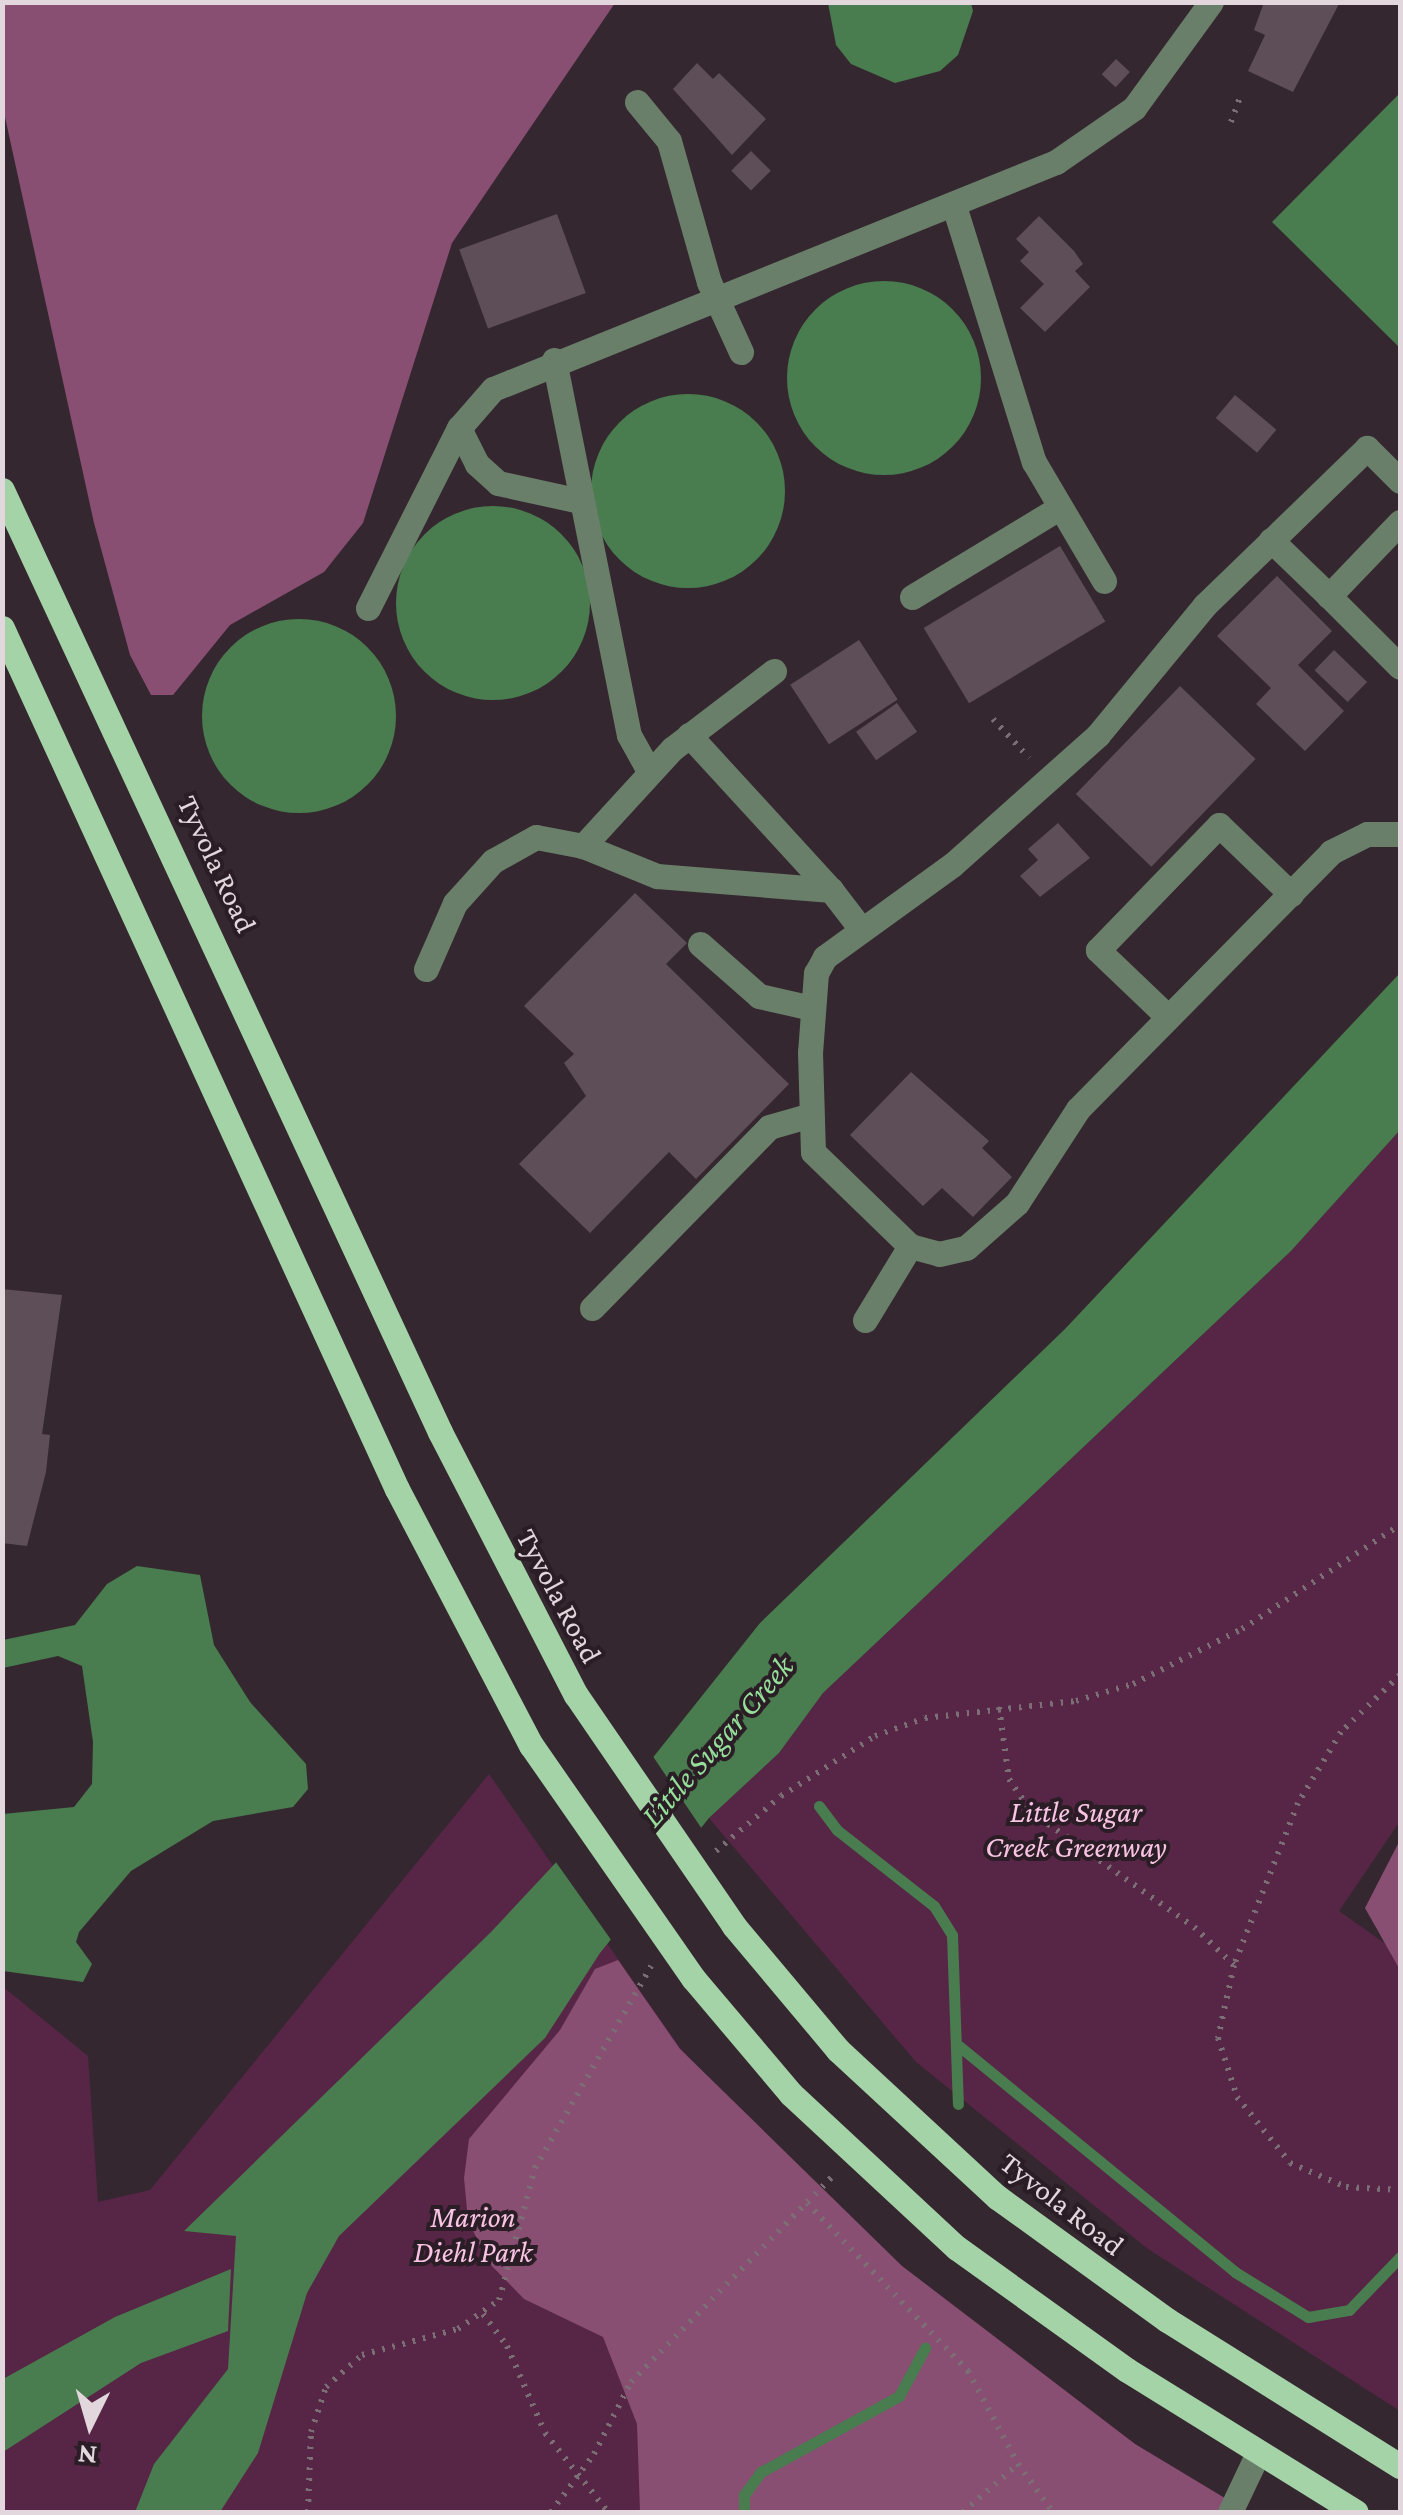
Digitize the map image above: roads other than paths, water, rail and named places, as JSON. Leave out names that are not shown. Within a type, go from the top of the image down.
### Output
[{"type":"main road","name":"Tyvola Road","points":[[2,490],[448,1449],[576,1694],[734,1926],[838,2050],[997,2197],[1166,2320],[1400,2466]]},
{"type":"main road","points":[[2,628],[397,1489],[530,1745],[693,1978],[791,2094],[956,2248],[1258,2453],[1356,2512]]},
{"type":"lane","points":[[368,608],[459,428],[493,389],[554,360],[954,209],[1114,126],[1155,86],[1210,2]]},
{"type":"lane","points":[[637,102],[670,141],[716,300],[740,352]]},
{"type":"lane","points":[[954,209],[1034,462],[1104,581]]},
{"type":"lane","points":[[554,360],[629,734],[650,771]]},
{"type":"lane","points":[[459,428],[477,464],[498,482],[528,496],[580,501]]},
{"type":"lane","points":[[1400,481],[1368,448],[1188,624],[1098,735],[952,865],[862,928],[819,965],[812,1008],[808,1116],[819,1161],[910,1246],[952,1253],[996,1226],[1078,1109],[1345,842],[1400,834]]},
{"type":"lane","points":[[912,596],[1059,508]]},
{"type":"lane","points":[[1329,596],[1400,522]]},
{"type":"lane","points":[[1271,540],[1400,667]]},
{"type":"lane","points":[[584,846],[650,771],[689,735],[774,671]]},
{"type":"lane","points":[[689,735],[862,928]]},
{"type":"lane","points":[[1168,1017],[1098,950],[1218,825],[1291,894]]},
{"type":"lane","points":[[426,969],[455,903],[492,861],[536,837],[584,846],[657,876],[831,890]]},
{"type":"lane","points":[[700,944],[758,996],[812,1008]]},
{"type":"lane","points":[[592,1308],[769,1127],[808,1116]]},
{"type":"lane","points":[[865,1320],[910,1246]]},
{"type":"lane","points":[[1230,2512],[1258,2453]]},
{"type":"water","points":[[828,3],[971,3],[973,11],[958,55],[940,71],[895,83],[851,64],[836,45]]},
{"type":"water","points":[[1400,93],[1400,348],[1272,222]]},
{"type":"water","points":[[884,281],[921,288],[953,309],[974,341],[981,378],[974,415],[953,447],[921,468],[884,475],[847,468],[815,447],[794,415],[787,378],[794,341],[815,309],[847,288]]},
{"type":"water","points":[[688,394],[725,401],[757,422],[778,454],[785,491],[778,528],[757,560],[725,581],[688,588],[651,581],[619,560],[598,528],[591,491],[598,454],[619,422],[651,401]]},
{"type":"water","points":[[493,506],[530,513],[562,534],[583,566],[590,603],[583,640],[562,672],[530,693],[493,700],[456,693],[424,672],[403,640],[396,603],[403,566],[424,534],[456,513]]},
{"type":"water","points":[[299,619],[336,626],[368,647],[389,679],[396,716],[389,753],[368,785],[336,806],[299,813],[262,806],[230,785],[209,753],[202,716],[209,679],[230,647],[262,626]]},
{"type":"water","name":"Little Sugar Creek","points":[[1400,973],[1400,1130],[1291,1251],[823,1693],[779,1753],[709,1818],[600,1953],[545,2038],[339,2236],[307,2293],[258,2453],[220,2512],[135,2512],[154,2464],[228,2369],[236,2236],[184,2231],[491,1932],[647,1765],[760,1623],[1065,1329]]},
{"type":"water","points":[[137,1566],[200,1575],[214,1645],[250,1702],[306,1764],[308,1789],[293,1807],[213,1821],[131,1871],[79,1932],[76,1942],[92,1964],[83,1982],[3,1971],[3,1814],[74,1807],[92,1784],[93,1742],[82,1666],[58,1656],[3,1668],[3,1640],[75,1625],[107,1584]]},
{"type":"water","points":[[231,2269],[228,2331],[141,2363],[3,2452],[3,2379],[115,2317]]},
{"type":"waterway","points":[[819,1806],[837,1830],[934,1906],[952,1935],[958,2104]]},
{"type":"waterway","points":[[959,2046],[1235,2272],[1308,2317],[1349,2310],[1400,2257]]},
{"type":"waterway","points":[[744,2512],[744,2495],[761,2472],[899,2396],[925,2348]]},
{"type":"park label","name":"Little Sugar Creek Greenway","points":[[1076,1829]]},
{"type":"park label","name":"Marion Diehl Park","points":[[473,2234]]}]
